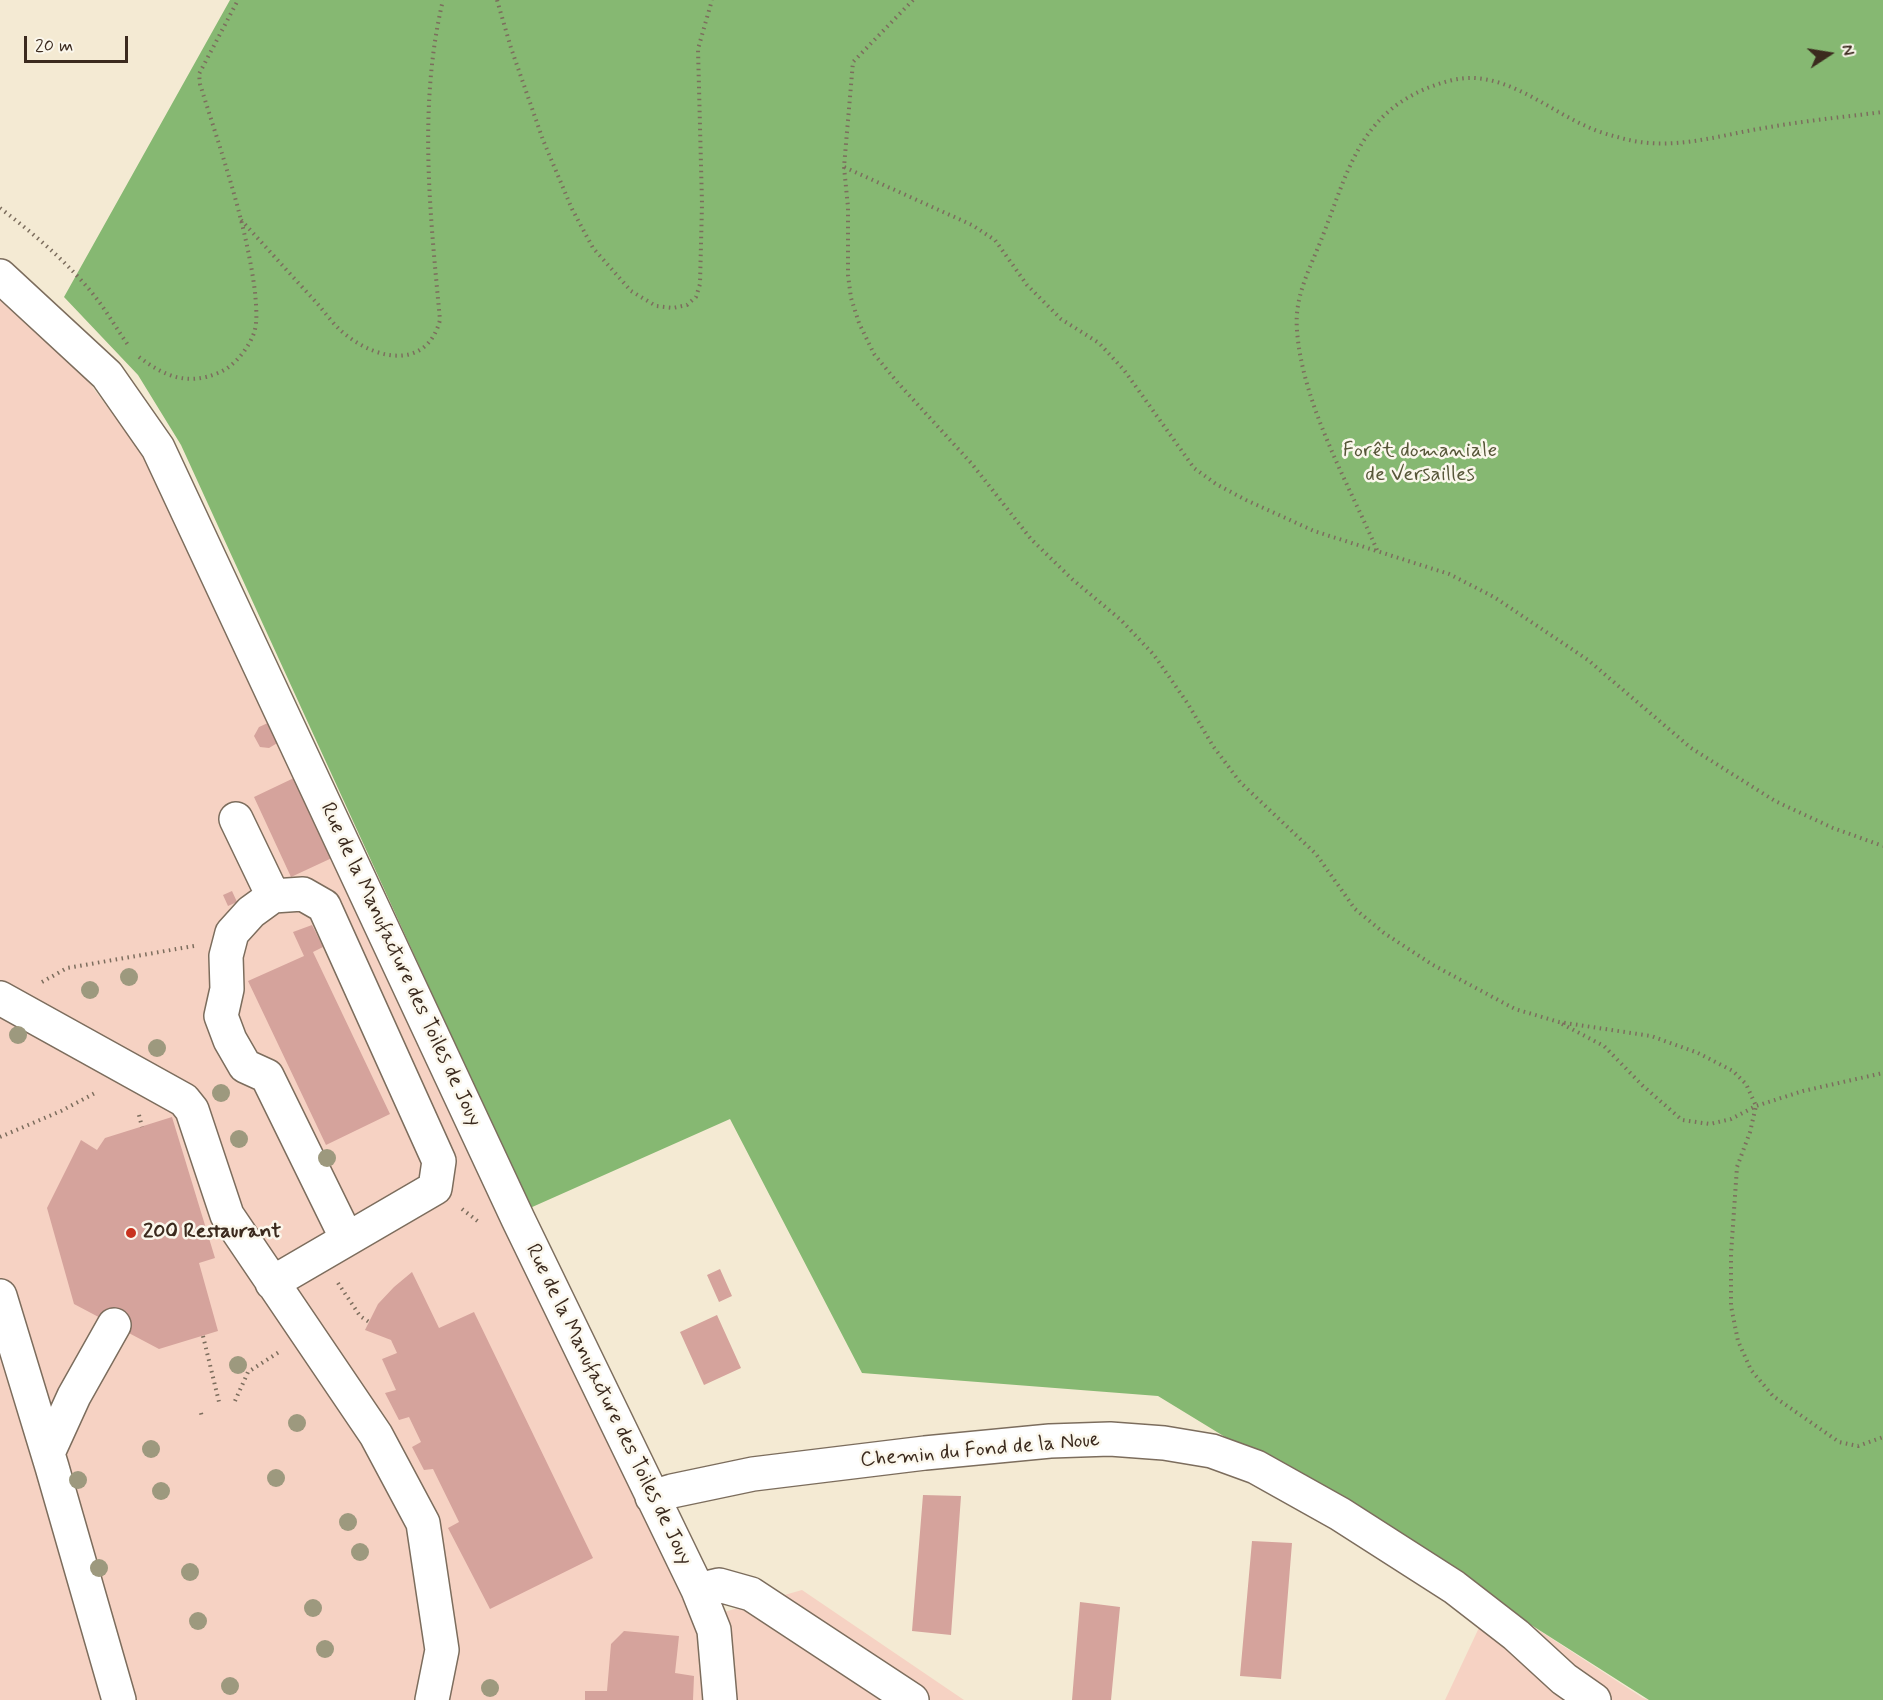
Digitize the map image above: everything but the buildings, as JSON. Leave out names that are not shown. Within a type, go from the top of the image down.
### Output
[{"type":"street","name":"Rue de la Manufacture des Toiles de Jouy","points":[[0,276],[106,375],[158,448],[513,1208],[698,1590],[714,1630],[720,1700]]},
{"type":"street","points":[[236,819],[273,896]]},
{"type":"street","points":[[272,1283],[435,1188],[439,1161],[324,906],[303,894],[273,896],[251,912],[232,933],[226,956],[227,989],[221,1016],[230,1040],[245,1066],[267,1076],[347,1239]]},
{"type":"street","points":[[3,1000],[184,1100],[192,1110],[227,1215],[376,1435],[423,1524],[442,1650],[432,1700]]},
{"type":"street","points":[[0,1296],[119,1700]]},
{"type":"street","points":[[48,1453],[74,1396],[114,1325]]},
{"type":"street","name":"Chemin du Fond de la Noue","points":[[652,1497],[753,1474],[925,1453],[1050,1441],[1110,1439],[1164,1443],[1212,1451],[1256,1467],[1340,1514],[1454,1587],[1516,1635],[1564,1679],[1594,1700]]},
{"type":"street","points":[[698,1590],[719,1585],[751,1594],[912,1700]]},
{"type":"path","points":[[0,208],[27,228],[61,259],[94,296],[134,353],[158,371],[183,379],[203,379],[226,370],[242,355],[255,332],[256,306],[252,270],[241,219],[200,84],[199,74],[238,0]]},
{"type":"path","points":[[241,219],[345,335],[372,350],[394,357],[413,355],[427,346],[436,334],[440,320],[429,207],[429,123],[430,73],[443,0]]},
{"type":"path","points":[[497,0],[543,140],[572,209],[593,248],[631,291],[656,306],[673,308],[687,305],[696,297],[700,284],[702,204],[698,49],[712,0]]},
{"type":"path","points":[[913,0],[853,62],[843,167],[848,207],[848,275],[851,298],[874,354],[972,464],[1031,539],[1072,579],[1120,620],[1154,655],[1188,704],[1213,746],[1240,782],[1316,854],[1355,909],[1384,933],[1433,965],[1515,1009],[1559,1022],[1651,1036],[1698,1053],[1733,1071],[1746,1084],[1756,1106],[1750,1132],[1737,1167],[1731,1254],[1731,1306],[1738,1341],[1751,1370],[1773,1396],[1839,1442],[1858,1446],[1883,1437]]},
{"type":"path","points":[[1377,551],[1321,423],[1304,370],[1297,330],[1297,298],[1350,165],[1364,138],[1385,114],[1422,90],[1442,82],[1473,78],[1495,82],[1531,97],[1588,128],[1622,139],[1655,145],[1686,143],[1766,128],[1883,112]]},
{"type":"path","points":[[843,167],[972,225],[995,240],[1027,285],[1061,319],[1099,343],[1124,370],[1194,468],[1216,484],[1314,531],[1449,574],[1494,597],[1588,660],[1700,754],[1775,801],[1833,828],[1883,846]]},
{"type":"path","points":[[3,1000],[67,968],[191,946]]},
{"type":"path","points":[[1559,1022],[1604,1046],[1643,1086],[1682,1120],[1710,1124],[1731,1119],[1756,1106],[1803,1091],[1883,1073]]},
{"type":"path","points":[[0,1137],[23,1129],[91,1096]]},
{"type":"path","points":[[435,1188],[486,1227]]},
{"type":"path","points":[[320,1255],[360,1316],[369,1322]]},
{"type":"path","points":[[235,1401],[248,1372],[307,1333]]},
{"type":"path","points":[[202,1336],[220,1406]]},
{"type":"shaded area","points":[[0,295],[65,350],[146,459],[700,1636],[707,1700],[0,1700]]},
{"type":"shaded area","points":[[802,1590],[964,1700],[737,1700],[733,1647],[724,1612]]},
{"type":"shaded area","points":[[1492,1600],[1643,1698],[1649,1700],[1445,1700]]},
{"type":"green space","name":"Forêt domaniale de Versailles","points":[[230,0],[1883,0],[1883,1700],[1649,1700],[1492,1600],[1158,1396],[862,1373],[730,1119],[530,1208],[181,445],[138,375],[64,297]]},
{"type":"place","name":"200 Restaurant","points":[[131,1233]]}]
